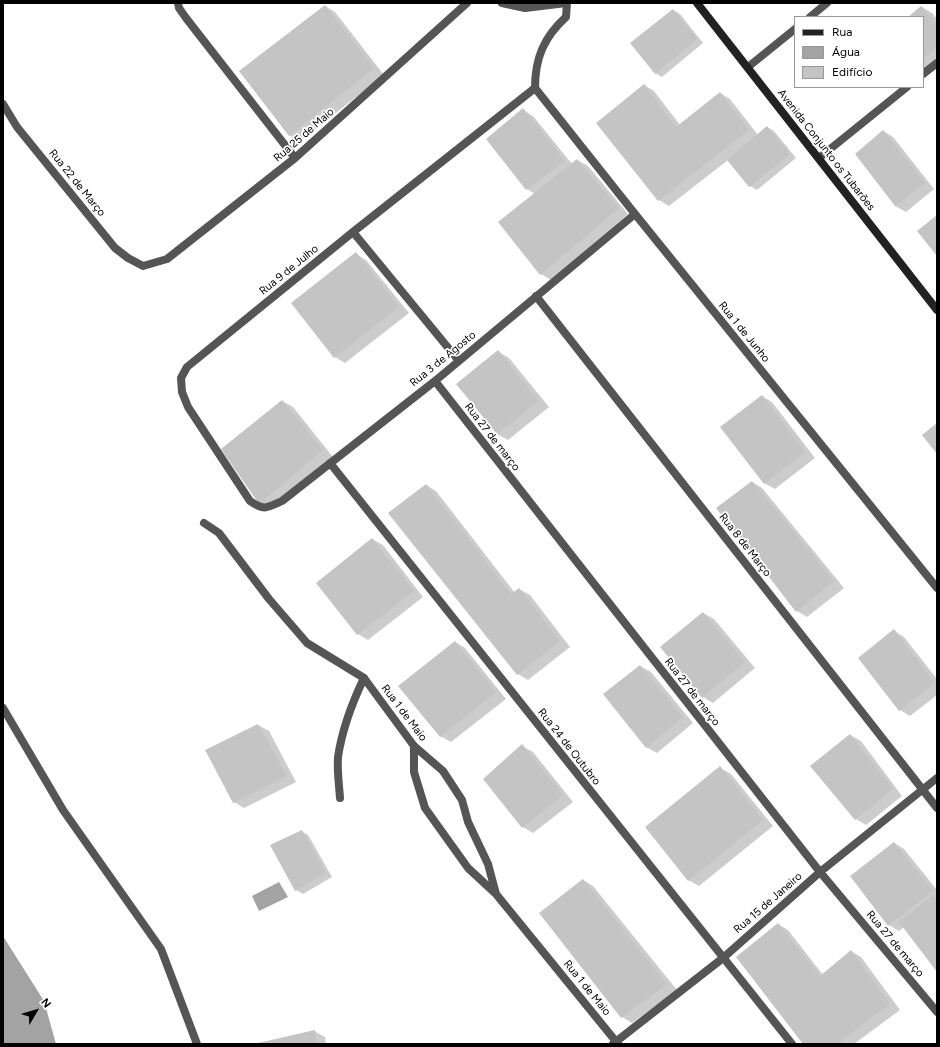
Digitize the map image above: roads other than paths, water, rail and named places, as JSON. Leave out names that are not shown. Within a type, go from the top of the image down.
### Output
[{"type":"street","points":[[178,3],[179,8],[186,18],[295,158]]},
{"type":"street","name":"Rua 25 de Maio","points":[[143,266],[167,258],[295,158],[467,3]]},
{"type":"street","points":[[502,3],[525,8],[566,3],[566,17],[548,37],[542,48],[536,68],[535,88]]},
{"type":"street","name":"Avenida Conjunto os Tubarões","points":[[697,3],[937,310]]},
{"type":"street","points":[[811,16],[827,3]]},
{"type":"street","points":[[748,67],[794,30]]},
{"type":"street","points":[[924,73],[937,63]]},
{"type":"street","name":"Rua 1 de Junho","points":[[535,88],[937,588]]},
{"type":"street","name":"Rua 9 de Julho","points":[[258,507],[250,501],[243,492],[188,407],[182,392],[181,378],[186,366],[535,88]]},
{"type":"street","points":[[819,158],[906,88]]},
{"type":"street","name":"Rua 22 de Março","points":[[3,104],[17,127],[115,248],[128,258],[143,266]]},
{"type":"street","name":"Rua 3 de Agosto","points":[[258,507],[267,508],[282,501],[435,381],[635,214]]},
{"type":"street","points":[[353,232],[459,361]]},
{"type":"street","name":"Rua 8 de Março","points":[[536,296],[937,808]]},
{"type":"street","name":"Rua 27 de março","points":[[435,381],[820,872],[937,1012]]},
{"type":"street","name":"Rua 24 de Outubro","points":[[330,463],[792,1044]]},
{"type":"street","name":"Rua 1 de Maio","points":[[204,523],[220,533],[269,599],[306,643],[364,678],[414,746],[443,772],[462,800],[468,822],[488,864],[496,894],[616,1043]]},
{"type":"street","points":[[340,798],[338,757],[345,727],[354,699],[364,678]]},
{"type":"street","points":[[3,708],[63,810],[161,949],[197,1044]]},
{"type":"street","points":[[414,746],[414,772],[424,808],[468,868],[496,894]]},
{"type":"street","name":"Rua 15 de Janeiro","points":[[616,1043],[723,958],[820,872],[937,778]]},
{"type":"water","points":[[279,882],[288,897],[259,911],[252,896]]},
{"type":"water","points":[[3,936],[44,1001],[56,1044],[3,1044]]}]
